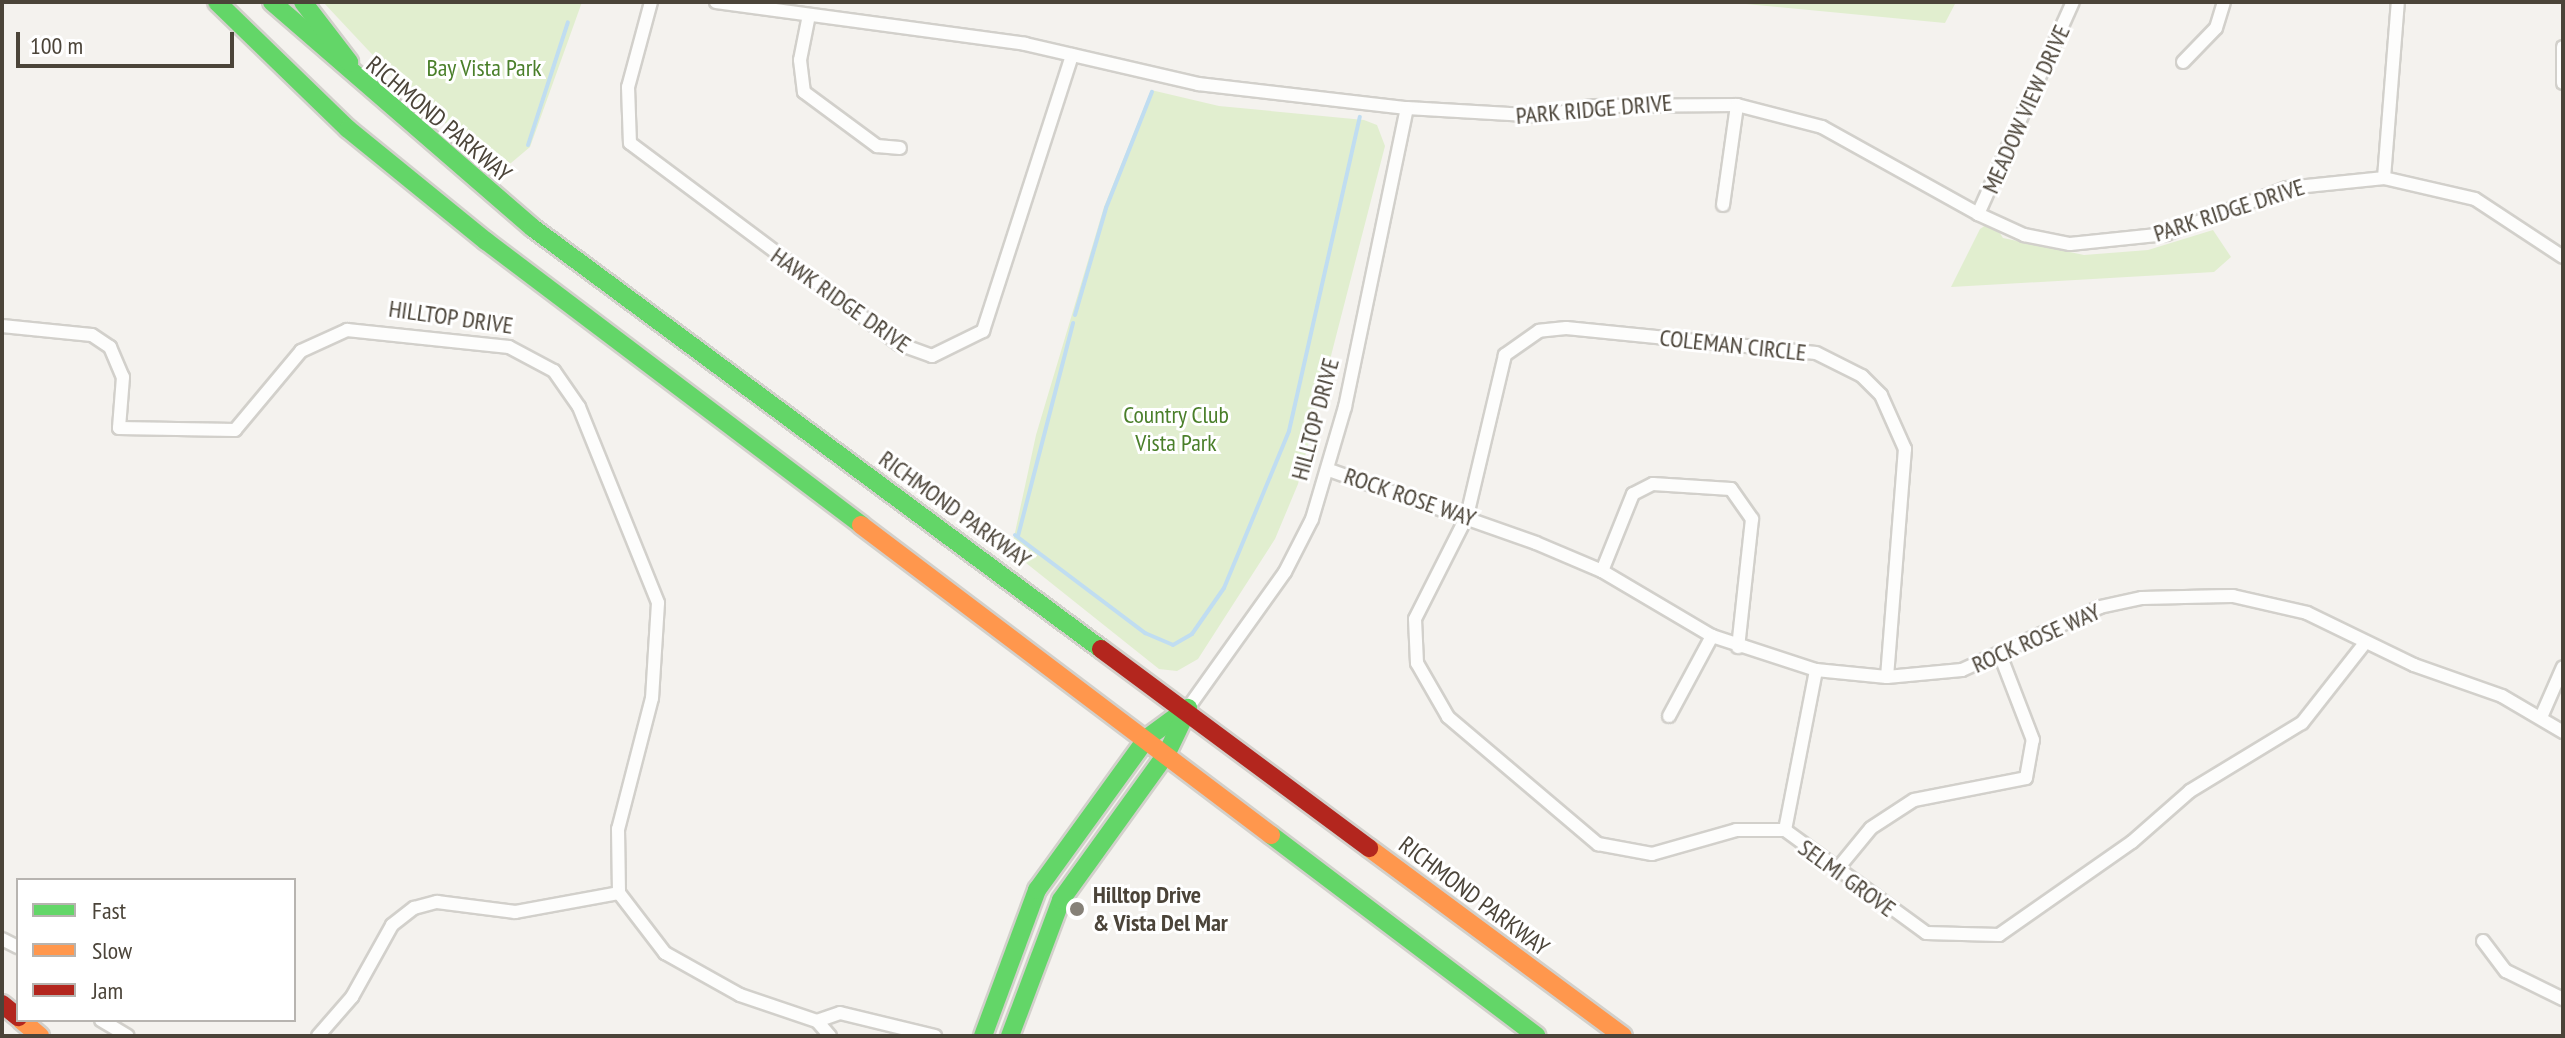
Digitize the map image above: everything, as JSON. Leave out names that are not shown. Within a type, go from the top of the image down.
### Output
[{"type":"main road","points":[[217,2],[348,129],[434,199],[1537,1036]]},
{"type":"main road","name":"RICHMOND PARKWAY","points":[[272,2],[376,98],[533,228],[1188,708],[1623,1036]]},
{"type":"main road","points":[[303,2],[376,98]]},
{"type":"main road","name":"HILLTOP DRIVE","points":[[983,1036],[1037,890],[1147,738],[1188,708]]},
{"type":"main road","name":"HILLTOP DRIVE","points":[[1010,1036],[1061,900],[1167,753],[1188,708]]},
{"type":"main road","points":[[24,1022],[40,1036]]},
{"type":"street","name":"HAWK RIDGE DRIVE","points":[[651,2],[628,87],[630,143],[899,344],[932,356],[983,331],[1072,55]]},
{"type":"street","name":"PARK RIDGE DRIVE","points":[[716,2],[1072,55],[1198,84],[1407,108],[1544,116],[1592,106],[1737,105],[1822,127],[1978,214],[2024,235],[2120,243],[2287,188],[2384,178],[2475,199],[2563,257]]},
{"type":"street","name":"MEADOW VIEW DRIVE","points":[[1978,214],[2073,2]]},
{"type":"street","points":[[2183,62],[2216,28],[2224,2]]},
{"type":"street","points":[[2384,178],[2398,2]]},
{"type":"street","points":[[809,15],[800,60],[804,92],[877,146],[900,148]]},
{"type":"street","points":[[2563,47],[2563,83]]},
{"type":"street","points":[[1723,205],[1737,105]]},
{"type":"street","name":"HILLTOP DRIVE","points":[[1188,708],[1285,572],[1329,470],[1407,108]]},
{"type":"street","name":"HILLTOP DRIVE","points":[[2,326],[92,335],[110,347],[123,377],[119,428],[235,430],[301,351],[347,330],[509,347],[554,371],[579,407],[658,603],[652,698],[618,829],[619,893]]},
{"type":"street","name":"COLEMAN CIRCLE","points":[[1467,516],[1505,355],[1539,331],[1816,353],[1881,395],[1905,449],[1887,677]]},
{"type":"street","name":"ROCK ROSE WAY","points":[[1329,470],[1467,516],[1602,571],[1712,636],[1816,670],[1887,677],[1962,670],[2001,657],[2100,607],[2191,594],[2272,602],[2542,715],[2563,732]]},
{"type":"street","points":[[1602,571],[1633,494],[1653,484],[1731,489],[1752,519],[1738,647]]},
{"type":"street","name":"SELMI GROVE","points":[[1467,516],[1415,619],[1425,687],[1448,717],[1598,844],[1652,854],[1736,830],[1785,830],[1926,933],[1999,935],[2132,842],[2190,791],[2302,723],[2365,643]]},
{"type":"street","points":[[1669,716],[1712,636]]},
{"type":"street","points":[[1839,867],[1871,828],[1914,800],[2026,778],[2033,740],[2001,657]]},
{"type":"street","points":[[2542,715],[2563,667]]},
{"type":"street","points":[[1785,830],[1816,670]]},
{"type":"street","points":[[318,1036],[352,997],[392,925],[414,908],[437,902],[515,912],[619,893],[665,953],[740,995],[817,1021],[830,1036]]},
{"type":"street","points":[[2483,941],[2506,971],[2563,999]]},
{"type":"street","points":[[817,1021],[840,1013],[935,1036]]},
{"type":"street","points":[[104,1022],[128,1036]]},
{"type":"green space","name":"Bay Vista Park","points":[[323,2],[582,2],[530,147],[504,169],[414,99]]},
{"type":"green space","points":[[1725,2],[1956,2],[1945,23]]},
{"type":"green space","name":"Country Club Vista Park","points":[[1151,90],[1219,106],[1364,120],[1377,125],[1385,146],[1298,484],[1275,539],[1198,659],[1177,671],[1159,669],[1011,551],[1036,435],[1104,207]]},
{"type":"green space","points":[[1992,221],[2003,238],[2084,255],[2148,250],[2213,230],[2231,257],[2214,272],[1951,287],[1980,229]]},
{"type":"waterway","points":[[528,145],[568,22]]},
{"type":"waterway","points":[[1075,315],[1106,208],[1152,92]]},
{"type":"waterway","points":[[1015,535],[1145,633],[1173,645],[1192,634],[1224,588],[1289,431],[1360,117]]},
{"type":"waterway","points":[[1018,536],[1073,323]]},
{"type":"traffic: fast","points":[[217,2],[348,129],[486,241],[861,525]]},
{"type":"traffic: fast","points":[[272,2],[533,228],[1101,649]]},
{"type":"traffic: fast","points":[[303,2],[349,62]]},
{"type":"traffic: fast","points":[[983,1036],[1037,890],[1147,738],[1188,708]]},
{"type":"traffic: fast","points":[[1010,1036],[1061,900],[1167,753],[1187,711]]},
{"type":"traffic: fast","points":[[1271,835],[1537,1036]]},
{"type":"traffic: slow","points":[[861,525],[1271,835]]},
{"type":"traffic: slow","points":[[1369,848],[1623,1036]]},
{"type":"traffic: slow","points":[[23,1022],[40,1036]]},
{"type":"traffic: jam","points":[[1101,649],[1369,848]]},
{"type":"traffic: jam","points":[[2,1004],[16,1015]]},
{"type":"place","name":"Hilltop Drive & Vista Del Mar","points":[[1077,909]]}]
